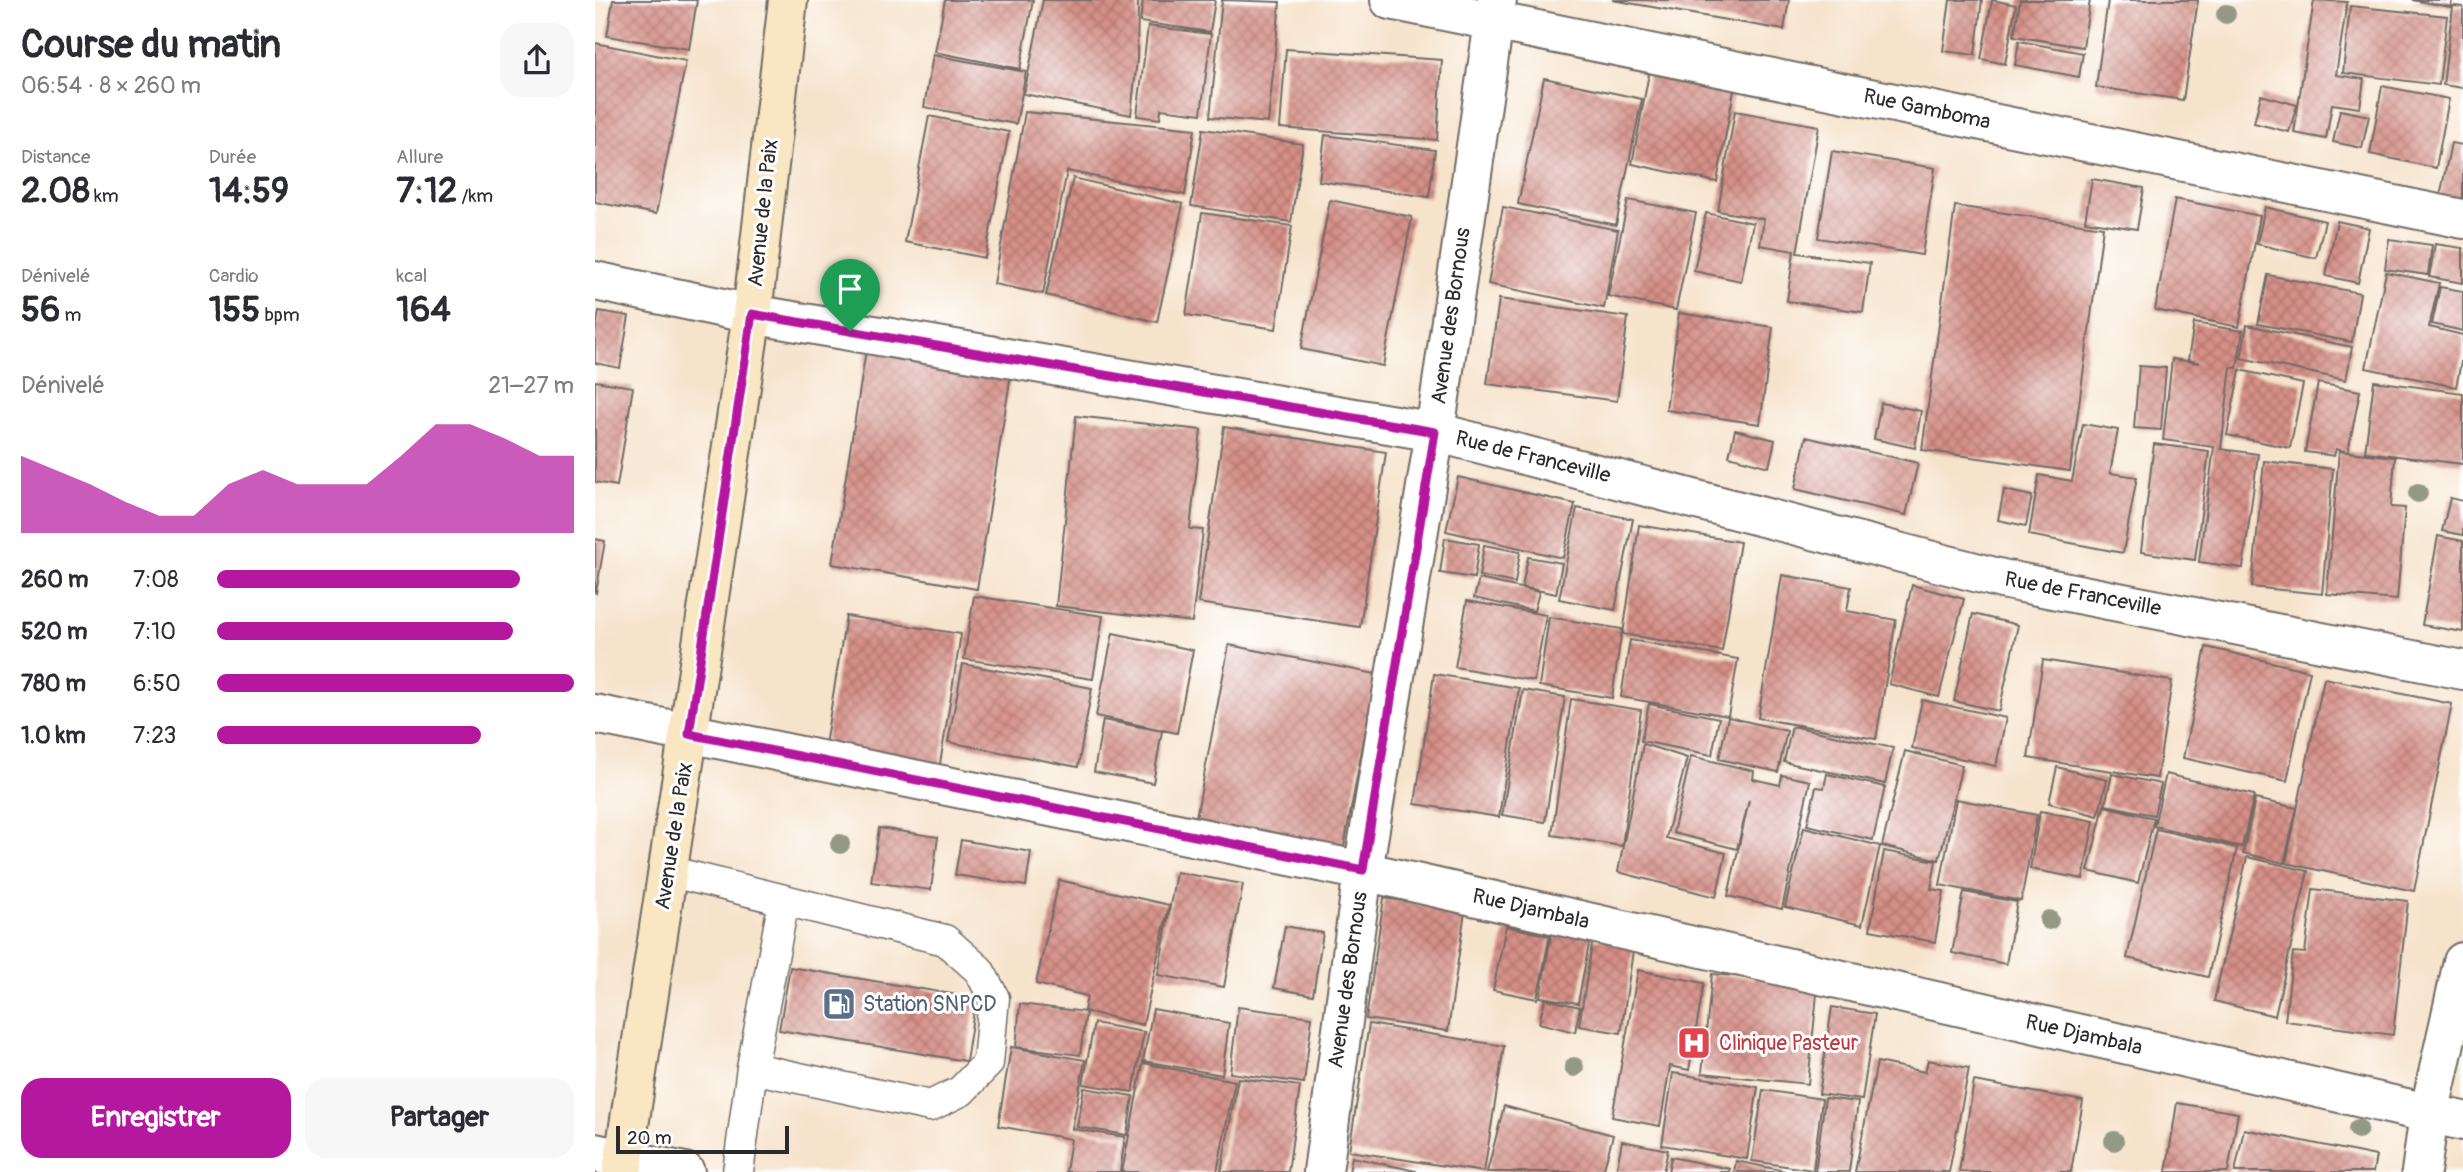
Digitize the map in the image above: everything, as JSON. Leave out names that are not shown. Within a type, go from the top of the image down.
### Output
[{"type":"main road","name":"Avenue de la Paix","points":[[614,1162],[669,871],[752,314],[788,0]]},
{"type":"street","name":"Rue Gamboma","points":[[1390,0],[1496,10],[2463,219]]},
{"type":"street","name":"Avenue des Bornous","points":[[1323,1172],[1363,870],[1435,432],[1496,10]]},
{"type":"street","name":"Rue de Franceville","points":[[595,281],[752,314],[1435,432],[2002,579],[2463,670]]},
{"type":"street","name":"Rue Djambala","points":[[595,714],[1363,870],[2446,1117]]},
{"type":"street","points":[[2421,1172],[2446,1117],[2463,962]]},
{"type":"street","points":[[614,1162],[685,1172]]},
{"type":"lane","points":[[669,871],[945,940],[979,970],[993,998],[988,1063],[961,1091],[930,1106],[752,1068]]},
{"type":"lane","points":[[738,1172],[752,1068],[784,900]]},
{"type":"building","points":[[613,0],[697,0],[689,49],[607,36]]},
{"type":"building","points":[[945,0],[1033,0],[1020,69],[935,52]]},
{"type":"building","points":[[1043,0],[1138,0],[1137,59],[1131,115],[1024,94]]},
{"type":"building","points":[[1143,0],[1215,0],[1210,32],[1140,22]]},
{"type":"building","points":[[1222,0],[1280,2],[1268,123],[1210,117]]},
{"type":"building","points":[[1612,0],[1789,0],[1784,30]]},
{"type":"building","points":[[1950,0],[1982,0],[1975,55],[1943,51]]},
{"type":"building","points":[[1992,0],[2016,5],[2005,64],[1981,59]]},
{"type":"building","points":[[2020,0],[2090,0],[2083,47],[2014,36]]},
{"type":"building","points":[[2108,0],[2198,0],[2183,100],[2096,87]]},
{"type":"building","points":[[2314,0],[2347,2],[2336,75],[2364,79],[2360,108],[2332,104],[2326,139],[2294,133]]},
{"type":"building","points":[[2412,0],[2452,0],[2451,7]]},
{"type":"building","points":[[2350,6],[2447,16],[2439,85],[2343,73]]},
{"type":"building","points":[[2453,6],[2463,7],[2463,88],[2443,85]]},
{"type":"building","points":[[1148,26],[1211,34],[1201,114],[1161,109],[1160,119],[1137,116]]},
{"type":"building","points":[[2019,41],[2083,53],[2079,77],[2015,65]]},
{"type":"building","points":[[595,43],[686,61],[656,214],[595,202]]},
{"type":"building","points":[[1286,49],[1442,60],[1437,140],[1280,128]]},
{"type":"building","points":[[933,55],[1026,72],[1016,124],[924,107]]},
{"type":"building","points":[[1649,73],[1734,90],[1717,182],[1632,164]]},
{"type":"building","points":[[1544,78],[1642,99],[1616,225],[1518,204]]},
{"type":"building","points":[[2382,86],[2449,99],[2436,168],[2370,154]]},
{"type":"building","points":[[2261,95],[2297,105],[2289,132],[2254,123]]},
{"type":"building","points":[[2340,110],[2369,116],[2362,148],[2333,142]]},
{"type":"building","points":[[1735,111],[1819,126],[1797,253],[1870,263],[1863,312],[1787,301],[1794,251],[1760,245],[1764,219],[1718,211]]},
{"type":"building","points":[[1025,112],[1195,129],[1185,195],[1067,171],[1043,294],[994,284]]},
{"type":"building","points":[[929,116],[1009,132],[985,258],[905,242]]},
{"type":"building","points":[[1203,129],[1303,144],[1291,222],[1191,206]]},
{"type":"building","points":[[1325,135],[1435,150],[1429,197],[1319,181]]},
{"type":"building","points":[[2451,143],[2463,145],[2463,212],[2438,206]]},
{"type":"building","points":[[1832,151],[1935,168],[1922,255],[1818,238]]},
{"type":"building","points":[[1073,178],[1183,204],[1157,322],[1046,295]]},
{"type":"building","points":[[2092,179],[2144,188],[2137,229],[2085,221]]},
{"type":"building","points":[[2175,199],[2260,216],[2239,327],[2155,310]]},
{"type":"building","points":[[1330,200],[1412,217],[1383,366],[1301,349]]},
{"type":"building","points":[[1628,200],[1696,213],[1676,310],[1608,296]]},
{"type":"building","points":[[1955,206],[2103,227],[2070,471],[1922,450]]},
{"type":"building","points":[[1503,207],[1618,230],[1604,308],[1488,284]]},
{"type":"building","points":[[2265,207],[2325,221],[2316,258],[2257,244]]},
{"type":"building","points":[[1202,213],[1292,226],[1276,329],[1186,315]]},
{"type":"building","points":[[1706,213],[1753,223],[1741,281],[1694,271]]},
{"type":"building","points":[[2337,221],[2369,228],[2358,283],[2326,276]]},
{"type":"building","points":[[2389,239],[2432,245],[2428,275],[2385,269]]},
{"type":"building","points":[[2435,244],[2463,248],[2463,283],[2429,277]]},
{"type":"building","points":[[2386,272],[2439,283],[2429,327],[2463,335],[2463,352],[2456,387],[2366,368]]},
{"type":"building","points":[[2268,275],[2360,293],[2352,342],[2258,324]]},
{"type":"building","points":[[2440,287],[2463,291],[2463,331],[2432,324]]},
{"type":"building","points":[[1499,299],[1628,317],[1617,401],[1487,384]]},
{"type":"building","points":[[599,311],[629,316],[620,368],[595,363],[595,334]]},
{"type":"building","points":[[1679,313],[1773,327],[1760,424],[1666,410]]},
{"type":"building","points":[[2194,323],[2243,331],[2237,368],[2231,367],[2221,449],[2258,454],[2243,568],[2199,562],[2214,447],[2163,440],[2172,359],[2200,363],[2188,360]]},
{"type":"building","points":[[2247,325],[2352,347],[2346,380],[2241,358]]},
{"type":"building","points":[[866,350],[1011,374],[977,589],[832,564]]},
{"type":"building","points":[[2139,366],[2166,368],[2161,430],[2134,428]]},
{"type":"building","points":[[2240,370],[2303,384],[2290,448],[2227,435]]},
{"type":"building","points":[[595,381],[633,387],[617,486],[595,482]]},
{"type":"building","points":[[2374,381],[2463,393],[2463,464],[2365,452]]},
{"type":"building","points":[[2318,383],[2360,391],[2348,452],[2336,449],[2334,456],[2305,452]]},
{"type":"building","points":[[1881,403],[1921,411],[1915,448],[1874,439]]},
{"type":"building","points":[[1076,416],[1201,430],[1190,529],[1203,530],[1192,622],[1056,606]]},
{"type":"building","points":[[2083,424],[2118,430],[2110,473],[2137,477],[2123,553],[2029,535],[2039,475],[2072,481]]},
{"type":"building","points":[[1224,427],[1386,452],[1360,627],[1198,603]]},
{"type":"building","points":[[1735,430],[1775,440],[1769,467],[1729,456]]},
{"type":"building","points":[[1806,437],[1918,463],[1906,515],[1795,489]]},
{"type":"building","points":[[2154,444],[2209,451],[2195,560],[2141,552]]},
{"type":"building","points":[[2339,451],[2395,457],[2391,507],[2405,508],[2397,600],[2327,594]]},
{"type":"building","points":[[2264,461],[2333,469],[2322,594],[2252,587]]},
{"type":"building","points":[[1458,477],[1575,504],[1563,558],[1446,531]]},
{"type":"building","points":[[2004,490],[2032,496],[2026,526],[1998,520]]},
{"type":"building","points":[[2450,498],[2463,501],[2463,535],[2442,531]]},
{"type":"building","points":[[1577,508],[1633,519],[1615,610],[1559,599]]},
{"type":"building","points":[[1639,525],[1740,542],[1722,651],[1623,634]]},
{"type":"building","points":[[2438,536],[2463,541],[2463,632],[2422,625]]},
{"type":"building","points":[[1445,538],[1479,544],[1474,578],[1440,573]]},
{"type":"building","points":[[595,539],[605,541],[596,593],[595,592]]},
{"type":"building","points":[[1484,545],[1520,552],[1515,583],[1479,576]]},
{"type":"building","points":[[1528,557],[1562,563],[1556,594],[1522,587]]},
{"type":"building","points":[[1782,575],[1851,587],[1847,611],[1896,620],[1876,739],[1758,718]]},
{"type":"building","points":[[1479,579],[1539,592],[1534,611],[1474,598]]},
{"type":"building","points":[[1912,585],[1964,599],[1939,697],[1889,684]]},
{"type":"building","points":[[974,596],[1103,616],[1093,679],[964,659]]},
{"type":"building","points":[[1467,601],[1546,615],[1534,681],[1455,667]]},
{"type":"building","points":[[1973,614],[2018,625],[1999,711],[1954,701]]},
{"type":"building","points":[[846,616],[961,634],[939,770],[824,751]]},
{"type":"building","points":[[1549,617],[1622,629],[1612,698],[1539,686]]},
{"type":"building","points":[[1113,633],[1193,650],[1177,733],[1096,716]]},
{"type":"building","points":[[1630,640],[1738,659],[1728,716],[1621,697]]},
{"type":"building","points":[[1229,645],[1376,674],[1343,852],[1195,823]]},
{"type":"building","points":[[2206,647],[2310,671],[2287,781],[2183,758]]},
{"type":"building","points":[[2043,660],[2172,681],[2157,778],[2028,758]]},
{"type":"building","points":[[963,664],[1092,688],[1078,767],[948,742]]},
{"type":"building","points":[[1434,674],[1519,688],[1499,817],[1415,804]]},
{"type":"building","points":[[2324,678],[2452,704],[2414,891],[2286,863]]},
{"type":"building","points":[[1523,690],[1565,697],[1545,822],[1502,815]]},
{"type":"building","points":[[1571,699],[1641,710],[1622,846],[1552,835]]},
{"type":"building","points":[[1922,700],[2006,718],[1996,766],[1912,748]]},
{"type":"building","points":[[1649,704],[1719,718],[1712,755],[1641,741]]},
{"type":"building","points":[[1728,717],[1787,731],[1778,772],[1719,759]]},
{"type":"building","points":[[1103,720],[1162,731],[1153,783],[1094,772]]},
{"type":"building","points":[[1792,726],[1893,748],[1885,784],[1784,762]]},
{"type":"building","points":[[1643,744],[1687,758],[1666,838],[1726,853],[1716,897],[1618,872]]},
{"type":"building","points":[[1905,751],[1962,765],[1939,860],[1882,846]]},
{"type":"building","points":[[1691,756],[1754,771],[1753,779],[1780,785],[1782,775],[1810,781],[1782,909],[1728,896],[1749,800],[1737,849],[1673,833]]},
{"type":"building","points":[[2057,767],[2107,780],[2098,816],[2049,803]]},
{"type":"building","points":[[1827,774],[1885,787],[1873,840],[1807,825],[1816,787],[1824,788]]},
{"type":"building","points":[[2112,774],[2161,784],[2154,815],[2105,805]]},
{"type":"building","points":[[2166,774],[2254,795],[2242,847],[2154,826]]},
{"type":"building","points":[[1956,799],[2037,815],[2021,901],[1940,885]]},
{"type":"building","points":[[2255,799],[2297,808],[2284,863],[2243,853]]},
{"type":"building","points":[[2104,806],[2154,818],[2138,883],[2088,871]]},
{"type":"building","points":[[2040,811],[2094,821],[2083,879],[2030,869]]},
{"type":"building","points":[[1804,827],[1880,846],[1862,925],[1785,907]]},
{"type":"building","points":[[879,828],[938,837],[931,890],[871,882]]},
{"type":"building","points":[[2156,829],[2237,848],[2208,977],[2127,958]]},
{"type":"building","points":[[961,840],[1031,852],[1026,886],[955,875]]},
{"type":"building","points":[[1884,851],[1936,861],[1931,889],[1944,891],[1935,942],[1870,930]]},
{"type":"building","points":[[2247,857],[2308,871],[2275,1016],[2214,1001]]},
{"type":"building","points":[[1176,872],[1243,884],[1224,987],[1158,975]]},
{"type":"building","points":[[1059,880],[1169,905],[1143,1025],[1084,1011],[1087,996],[1036,984]]},
{"type":"building","points":[[2313,889],[2408,901],[2393,1035],[2285,1021],[2293,952],[2305,953]]},
{"type":"building","points":[[1964,892],[2017,902],[2006,964],[1952,953]]},
{"type":"building","points":[[1384,898],[1465,911],[1448,1031],[1366,1019]]},
{"type":"building","points":[[1553,925],[1591,933],[1578,1003],[1540,997]]},
{"type":"building","points":[[1285,926],[1323,933],[1313,995],[1274,988]]},
{"type":"building","points":[[1506,926],[1550,936],[1537,999],[1493,990]]},
{"type":"building","points":[[1593,938],[1634,944],[1621,1033],[1579,1026]]},
{"type":"building","points":[[790,967],[976,998],[966,1061],[779,1030]]},
{"type":"building","points":[[1638,970],[1704,983],[1689,1070],[1670,1066],[1660,1126],[1612,1117]]},
{"type":"building","points":[[1712,974],[1818,984],[1808,1084],[1702,1073]]},
{"type":"building","points":[[1545,999],[1580,1007],[1575,1032],[1539,1023]]},
{"type":"building","points":[[1020,1004],[1086,1012],[1080,1055],[1016,1047]]},
{"type":"building","points":[[1238,1007],[1312,1017],[1304,1083],[1230,1073]]},
{"type":"building","points":[[1832,1007],[1875,1014],[1862,1100],[1819,1094]]},
{"type":"building","points":[[1153,1009],[1229,1023],[1222,1075],[1143,1061]]},
{"type":"building","points":[[1094,1023],[1144,1032],[1133,1092],[1083,1084]]},
{"type":"building","points":[[1369,1024],[1504,1046],[1484,1172],[1349,1151]]},
{"type":"building","points":[[1011,1047],[1085,1060],[1072,1129],[1125,1137],[1120,1172],[1066,1172],[1071,1139],[998,1126]]},
{"type":"building","points":[[1928,1060],[1969,1068],[1949,1172],[1855,1172],[1877,1062],[1925,1072]]},
{"type":"building","points":[[1143,1063],[1235,1081],[1217,1172],[1122,1172]]},
{"type":"building","points":[[1673,1073],[1758,1087],[1747,1159],[1662,1145]]},
{"type":"building","points":[[1238,1078],[1300,1086],[1288,1172],[1221,1172]]},
{"type":"building","points":[[1974,1081],[2083,1101],[2071,1172],[1959,1172]]},
{"type":"building","points":[[1084,1088],[1133,1096],[1127,1135],[1077,1127]]},
{"type":"building","points":[[1763,1090],[1822,1099],[1813,1170],[1752,1161]]},
{"type":"building","points":[[1825,1098],[1858,1102],[1849,1172],[1815,1172]]},
{"type":"building","points":[[2177,1103],[2238,1113],[2228,1172],[2166,1172]]},
{"type":"building","points":[[1504,1106],[1613,1135],[1603,1172],[1487,1172]]},
{"type":"building","points":[[2244,1129],[2376,1156],[2373,1172],[2235,1172]]},
{"type":"building","points":[[1622,1141],[1668,1150],[1663,1172],[1616,1172]]},
{"type":"building","points":[[1352,1157],[1416,1171],[1416,1172],[1349,1172]]},
{"type":"building","points":[[1671,1157],[1730,1169],[1729,1172],[1668,1172]]},
{"type":"building","points":[[1736,1161],[1785,1171],[1785,1172],[1734,1172]]},
{"type":"place","name":"Station SNPCD","points":[[839,1004]]},
{"type":"place","name":"Clinique Pasteur","points":[[1694,1043]]},
{"type":"route","points":[[752,314],[850,331],[1435,432],[1363,870],[689,734],[752,314]]}]
